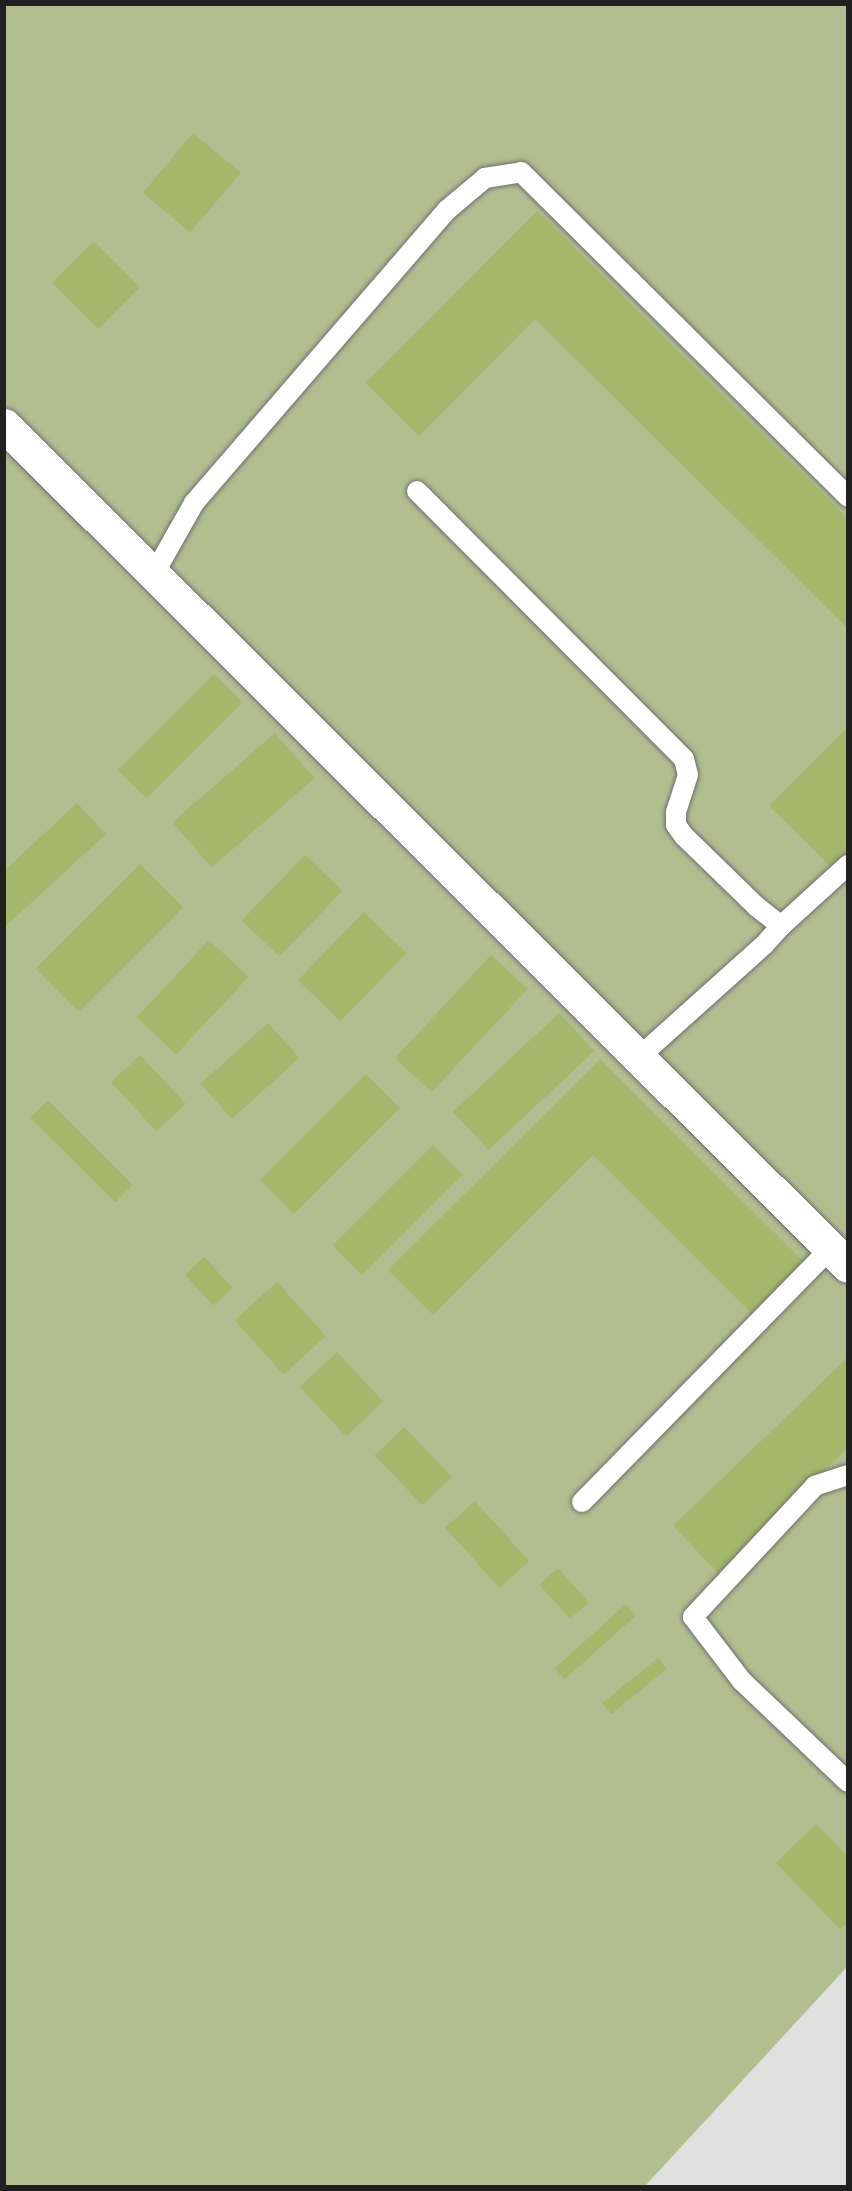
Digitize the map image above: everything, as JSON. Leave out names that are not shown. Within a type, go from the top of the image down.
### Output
[{"type":"street","points":[[4,425],[839,1258]]},
{"type":"lane","points":[[154,574],[194,503],[447,210],[485,178],[521,172],[848,497]]},
{"type":"lane","points":[[417,491],[684,759],[688,775],[676,812],[676,825],[684,836],[757,907],[781,926]]},
{"type":"lane","points":[[638,1058],[765,944],[781,926],[848,865]]},
{"type":"lane","points":[[582,1502],[839,1258]]},
{"type":"lane","points":[[848,1475],[815,1486],[693,1617],[742,1681],[848,1782]]},
{"type":"green space","points":[[5,5],[847,5],[847,1967],[645,2186],[5,2186]]},
{"type":"building","points":[[193,133],[240,173],[190,233],[143,193]]},
{"type":"building","points":[[537,211],[848,519],[848,629],[535,319],[419,436],[366,383]]},
{"type":"building","points":[[94,241],[140,287],[98,329],[52,283]]},
{"type":"building","points":[[214,674],[242,702],[146,798],[118,770]]},
{"type":"building","points":[[848,727],[848,855],[833,869],[769,806]]},
{"type":"building","points":[[275,733],[314,778],[212,868],[172,822]]},
{"type":"building","points":[[77,803],[106,834],[4,928],[4,871]]},
{"type":"building","points":[[305,855],[342,891],[279,957],[242,920]]},
{"type":"building","points":[[140,864],[183,907],[78,1012],[35,969]]},
{"type":"building","points":[[364,912],[406,953],[340,1021],[298,980]]},
{"type":"building","points":[[209,940],[248,977],[176,1054],[137,1018]]},
{"type":"building","points":[[491,955],[528,989],[431,1092],[395,1058]]},
{"type":"building","points":[[559,1013],[594,1051],[488,1150],[453,1112]]},
{"type":"building","points":[[268,1023],[299,1058],[232,1119],[200,1084]]},
{"type":"building","points":[[140,1055],[186,1104],[156,1131],[111,1082]]},
{"type":"building","points":[[600,1059],[807,1265],[755,1317],[593,1155],[433,1315],[388,1270]]},
{"type":"building","points":[[366,1074],[400,1108],[294,1214],[260,1180]]},
{"type":"building","points":[[48,1100],[133,1185],[115,1203],[30,1118]]},
{"type":"building","points":[[433,1145],[463,1175],[362,1275],[333,1245]]},
{"type":"building","points":[[204,1257],[233,1288],[214,1305],[185,1275]]},
{"type":"building","points":[[277,1282],[326,1336],[283,1374],[235,1320]]},
{"type":"building","points":[[337,1352],[383,1402],[346,1437],[300,1387]]},
{"type":"building","points":[[848,1357],[848,1448],[718,1573],[673,1526]]},
{"type":"building","points":[[404,1427],[452,1477],[422,1505],[375,1455]]},
{"type":"building","points":[[475,1501],[529,1561],[499,1588],[445,1528]]},
{"type":"building","points":[[558,1568],[589,1602],[570,1619],[539,1585]]},
{"type":"building","points":[[626,1604],[636,1615],[565,1679],[555,1668]]},
{"type":"building","points":[[658,1658],[667,1669],[611,1714],[602,1703]]},
{"type":"building","points":[[816,1824],[848,1856],[848,1922],[840,1929],[776,1863]]}]
